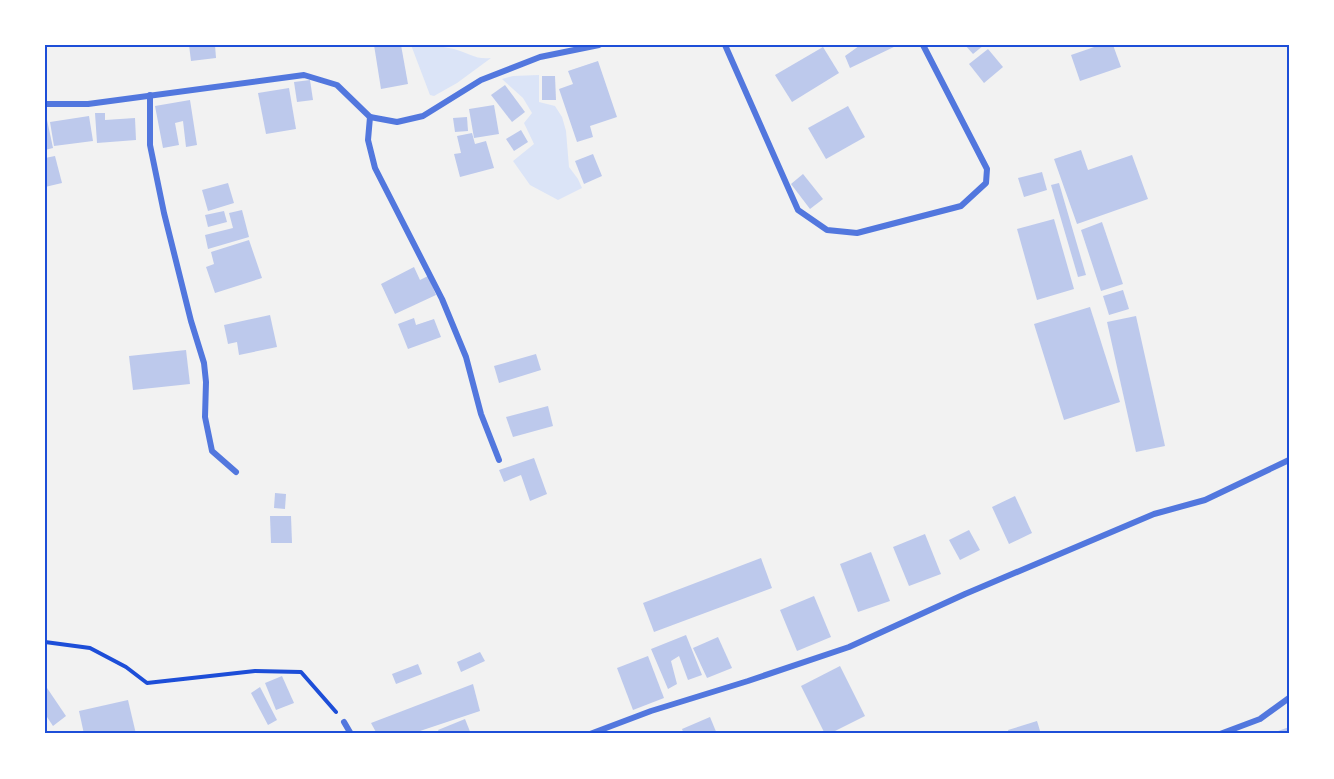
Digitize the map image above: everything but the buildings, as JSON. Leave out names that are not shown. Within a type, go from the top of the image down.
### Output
[{"type":"street","points":[[45,104],[88,104],[304,75],[337,85],[370,117],[397,122],[423,116],[482,80],[540,57],[598,45]]},
{"type":"street","points":[[725,45],[798,210],[827,230],[857,233],[961,206],[986,183],[987,170],[923,45]]},
{"type":"street","points":[[150,95],[150,145],[164,213],[204,363],[205,417],[212,451],[236,472]]},
{"type":"street","points":[[370,117],[368,140],[375,168],[442,299],[466,357],[482,414],[499,460]]},
{"type":"street","points":[[590,734],[651,711],[849,647],[933,608],[1154,514],[1205,500],[1289,460]]},
{"type":"street","points":[[1220,734],[1260,719],[1289,699]]},
{"type":"street","points":[[345,722],[351,734]]},
{"type":"path","points":[[45,642],[90,648],[126,667],[147,683],[255,670],[301,672],[345,722]]},
{"type":"shaded area","points":[[411,45],[443,47],[477,57],[491,58],[457,83],[434,96],[430,95]]},
{"type":"shaded area","points":[[539,75],[539,102],[555,106],[562,117],[566,131],[569,167],[582,188],[558,200],[530,185],[513,161],[534,144],[524,123],[532,113],[523,98],[502,79],[513,76]]}]
